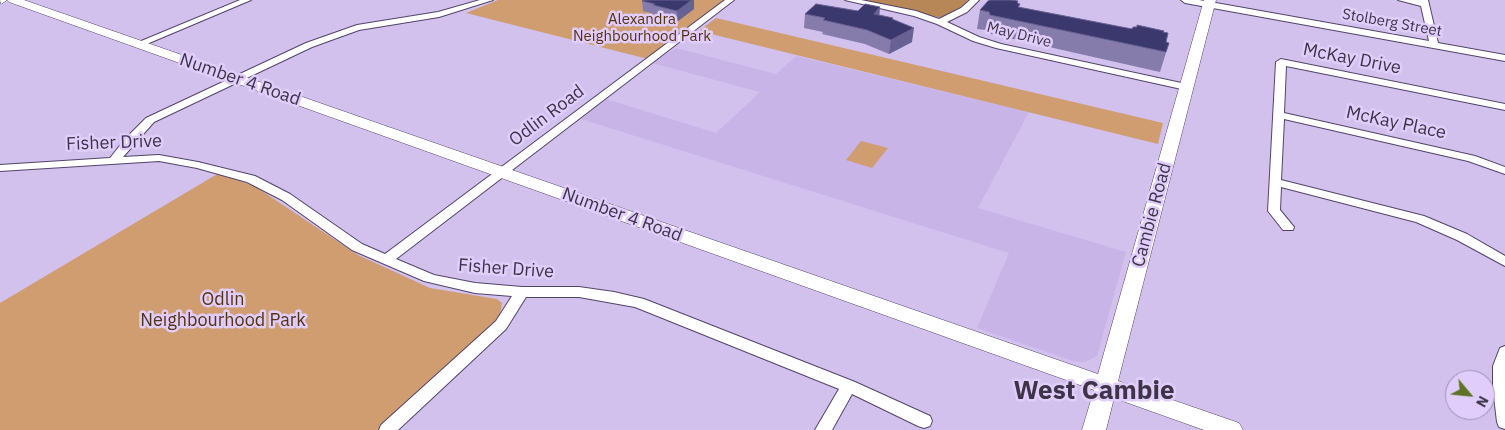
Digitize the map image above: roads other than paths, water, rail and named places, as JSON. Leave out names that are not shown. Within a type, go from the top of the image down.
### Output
[{"type":"main road","name":"Number 4 Road","points":[[13,0],[1231,430]]},
{"type":"main road","name":"Cambie Road","points":[[1094,430],[1210,2]]},
{"type":"street","points":[[139,44],[247,0]]},
{"type":"street","points":[[115,159],[130,140],[150,120],[309,45],[342,32],[439,14],[489,0]]},
{"type":"street","name":"Odlin Road","points":[[385,260],[730,0]]},
{"type":"street","name":"May Drive","points":[[848,0],[916,14],[940,22],[976,39],[999,46],[1186,88]]},
{"type":"street","points":[[940,22],[964,10],[976,0]]},
{"type":"street","name":"Stolberg Street","points":[[1184,0],[1210,2],[1505,58]]},
{"type":"street","points":[[1402,0],[1424,2],[1434,45]]},
{"type":"street","name":"McKay Drive","points":[[1288,227],[1274,211],[1281,62],[1505,107]]},
{"type":"street","name":"McKay Place","points":[[1279,115],[1471,158],[1505,171]]},
{"type":"street","name":"Fisher Drive","points":[[0,168],[115,159],[171,160],[251,179],[286,197],[357,247],[443,282],[475,288],[522,292],[579,292],[639,303],[849,386],[924,421]]},
{"type":"street","points":[[1276,182],[1420,219],[1462,237],[1505,262]]},
{"type":"street","points":[[387,430],[501,325],[522,292]]},
{"type":"street","points":[[1505,352],[1501,366],[1500,388],[1505,422]]},
{"type":"street","points":[[822,430],[849,386]]},
{"type":"district","name":"West Cambie","points":[[1094,391]]},
{"type":"park label","name":"Alexandra Neighbourhood Park","points":[[642,28]]},
{"type":"park label","name":"Odlin Neighbourhood Park","points":[[223,310]]}]
